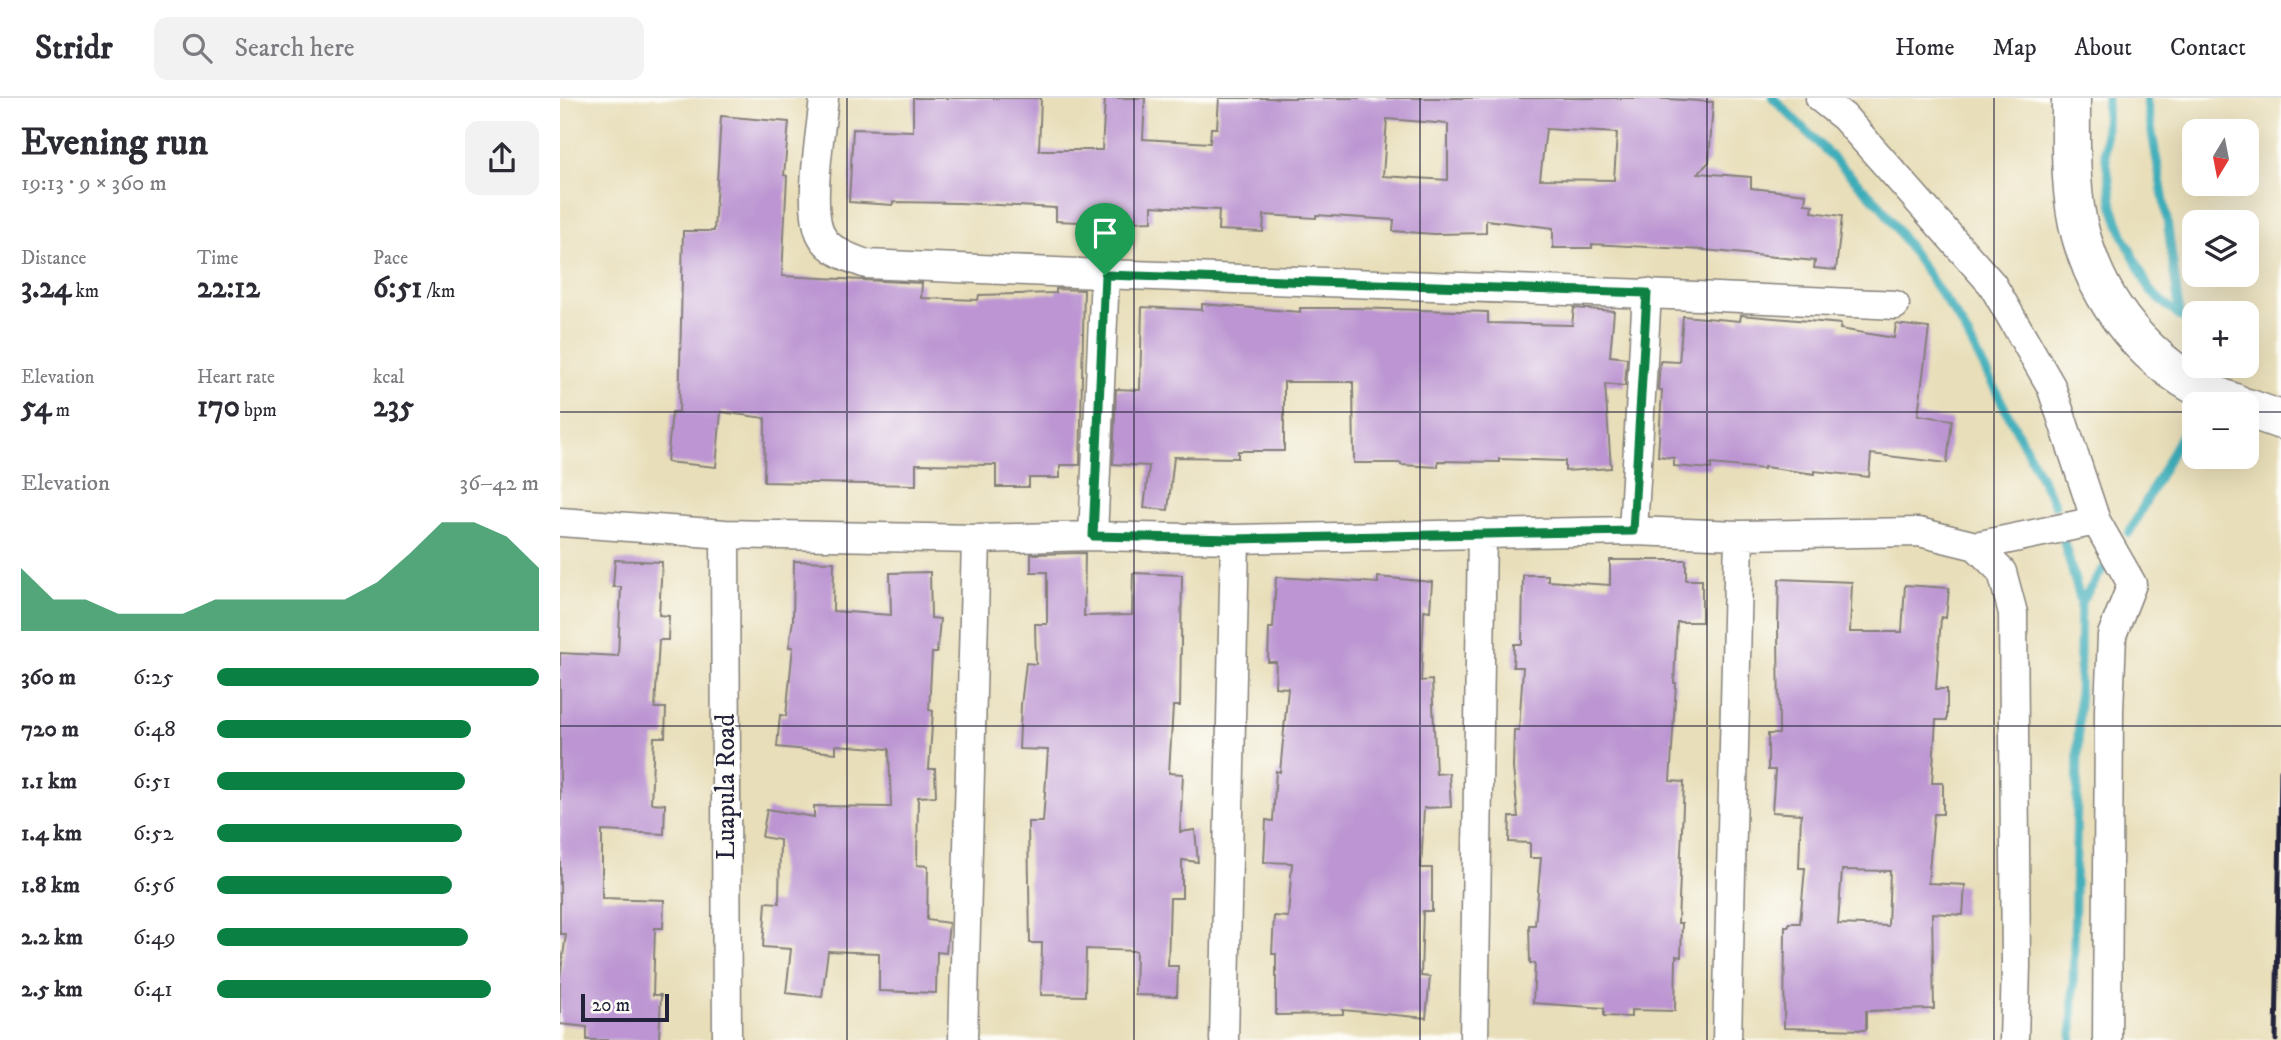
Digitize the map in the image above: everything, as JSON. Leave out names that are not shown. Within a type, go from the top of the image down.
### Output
[{"type":"main road","points":[[2071,98],[2071,166],[2080,234],[2097,283],[2132,336],[2181,377],[2206,392]]},
{"type":"main road","points":[[2259,412],[2281,420]]},
{"type":"street","points":[[824,98],[814,209],[821,236],[841,255],[866,264],[1105,275],[1647,293],[1895,305]]},
{"type":"street","points":[[1820,98],[1844,117],[1992,284],[2051,386],[2096,521],[2132,584],[2112,635],[2107,1040]]},
{"type":"street","points":[[1093,536],[1105,275]]},
{"type":"street","points":[[1633,531],[1647,293]]},
{"type":"street","points":[[560,522],[725,534],[976,539],[1093,536],[1235,539],[1633,531],[1739,535],[1919,532],[1976,546],[2096,521]]},
{"type":"street","points":[[1474,1040],[1482,533]]},
{"type":"street","name":"Luapula Road","points":[[725,534],[727,1040]]},
{"type":"street","points":[[1727,1040],[1739,535]]},
{"type":"street","points":[[963,1040],[976,539]]},
{"type":"street","points":[[1224,1040],[1235,539]]},
{"type":"street","points":[[1976,546],[2002,572],[2013,612],[2016,952],[2014,1040]]},
{"type":"building","points":[[913,98],[1041,98],[1039,150],[1102,150],[1105,98],[1145,98],[1143,139],[1210,143],[1211,128],[1217,128],[1219,98],[1652,98],[1713,102],[1709,162],[1698,173],[1751,177],[1751,188],[1806,194],[1805,204],[1813,205],[1812,212],[1842,216],[1836,270],[1814,268],[1815,261],[1704,250],[1592,244],[1592,248],[1553,248],[1553,228],[1486,220],[1486,233],[1434,234],[1393,231],[1394,220],[1264,215],[1263,232],[1218,230],[1219,210],[1152,206],[1152,221],[1106,223],[1056,221],[1056,208],[960,203],[893,202],[893,205],[849,202],[853,129],[913,131]],"holes":[[[1387,119],[1448,124],[1448,180],[1383,176]],[[1546,129],[1617,133],[1614,180],[1540,179]]]},
{"type":"building","points":[[721,116],[789,122],[784,175],[787,176],[782,276],[922,283],[921,298],[978,300],[979,295],[1056,293],[1056,289],[1084,290],[1080,465],[1060,465],[1060,478],[1029,478],[1029,487],[996,487],[996,465],[916,464],[916,485],[764,482],[765,418],[721,412],[716,467],[667,462],[672,412],[679,412],[683,231],[714,231]]},
{"type":"building","points":[[1202,304],[1300,312],[1300,308],[1353,308],[1488,312],[1488,323],[1572,325],[1574,308],[1614,311],[1610,356],[1627,358],[1625,386],[1605,384],[1611,468],[1565,471],[1565,461],[1499,459],[1499,462],[1438,461],[1438,467],[1401,463],[1354,463],[1353,382],[1284,382],[1284,451],[1238,451],[1238,458],[1174,457],[1168,510],[1144,508],[1149,466],[1113,464],[1116,389],[1140,390],[1142,307],[1202,310]]},
{"type":"building","points":[[1741,315],[1841,324],[1840,329],[1894,338],[1896,324],[1929,328],[1918,415],[1952,420],[1947,463],[1871,454],[1869,477],[1711,464],[1711,469],[1674,466],[1674,458],[1658,456],[1662,390],[1658,390],[1660,361],[1679,362],[1683,316],[1740,321]]},
{"type":"building","points":[[1085,553],[1084,616],[1132,615],[1133,573],[1182,575],[1180,706],[1173,706],[1169,773],[1183,774],[1180,832],[1195,830],[1198,862],[1182,860],[1182,898],[1170,898],[1168,966],[1178,966],[1177,996],[1135,995],[1136,951],[1086,949],[1085,996],[1041,995],[1042,943],[1030,943],[1028,822],[1043,822],[1048,750],[1019,749],[1026,663],[1036,664],[1035,624],[1047,624],[1047,572],[1031,572],[1031,554]]},
{"type":"building","points":[[615,560],[662,562],[659,615],[669,616],[668,640],[659,640],[655,708],[666,708],[665,737],[654,737],[651,803],[665,804],[664,834],[602,831],[602,898],[664,900],[663,928],[655,928],[653,995],[661,995],[659,1040],[587,1040],[587,1027],[560,1024],[560,979],[566,934],[560,934],[560,653],[618,656],[621,587],[613,587]]},
{"type":"building","points":[[1610,560],[1686,560],[1686,580],[1702,580],[1702,622],[1677,622],[1670,781],[1684,782],[1678,923],[1682,923],[1681,957],[1676,956],[1675,1011],[1631,1010],[1631,1017],[1604,1016],[1604,1008],[1533,1003],[1535,963],[1530,963],[1529,925],[1535,925],[1541,858],[1530,858],[1530,843],[1509,842],[1510,817],[1518,817],[1513,768],[1514,730],[1519,730],[1523,667],[1513,667],[1514,644],[1522,644],[1523,575],[1548,575],[1548,581],[1610,585]]},
{"type":"building","points":[[794,561],[834,562],[833,611],[891,615],[890,573],[930,572],[931,618],[940,619],[937,653],[932,653],[929,710],[933,711],[929,769],[935,769],[936,796],[918,797],[917,865],[928,866],[927,920],[949,923],[946,953],[937,952],[936,993],[879,991],[879,953],[828,951],[822,997],[786,993],[791,949],[763,947],[766,902],[779,903],[780,840],[762,837],[767,809],[814,817],[814,806],[891,807],[889,749],[836,745],[836,753],[777,747],[780,715],[786,716],[793,647],[789,647],[793,620]]},
{"type":"building","points":[[1276,577],[1378,583],[1378,577],[1432,582],[1430,611],[1424,610],[1421,681],[1432,680],[1436,774],[1449,773],[1451,807],[1424,808],[1421,868],[1432,868],[1432,911],[1423,911],[1421,976],[1430,977],[1426,1018],[1343,1010],[1343,1014],[1276,1015],[1276,954],[1272,954],[1274,916],[1288,917],[1292,863],[1264,862],[1266,820],[1273,821],[1276,771],[1280,772],[1288,688],[1275,687],[1276,662],[1268,662],[1269,628],[1273,628]]},
{"type":"building","points":[[1779,579],[1852,582],[1850,632],[1902,632],[1905,585],[1949,588],[1946,618],[1941,617],[1936,689],[1947,689],[1947,720],[1936,720],[1932,783],[1943,783],[1943,814],[1934,814],[1928,883],[1965,885],[1963,915],[1932,913],[1934,1009],[1866,1011],[1866,1030],[1784,1028],[1785,926],[1789,926],[1789,923],[1800,923],[1805,868],[1799,868],[1801,814],[1772,812],[1775,770],[1768,770],[1768,734],[1779,734]],"holes":[[[1842,870],[1890,871],[1888,926],[1838,924]]]},
{"type":"waterway","points":[[1773,98],[1881,206],[1961,323],[2055,505]]},
{"type":"waterway","points":[[2107,98],[2105,152],[2113,207],[2150,291],[2180,317]]},
{"type":"waterway","points":[[2146,98],[2167,219],[2180,317]]},
{"type":"waterway","points":[[2129,533],[2182,434]]},
{"type":"waterway","points":[[2063,539],[2081,602],[2072,1040]]},
{"type":"waterway","points":[[2081,602],[2103,569]]},
{"type":"railway","points":[[2276,1040],[2281,770]]},
{"type":"route","points":[[1105,275],[1647,293],[1633,531],[1235,539],[1093,536],[1105,275]]}]
